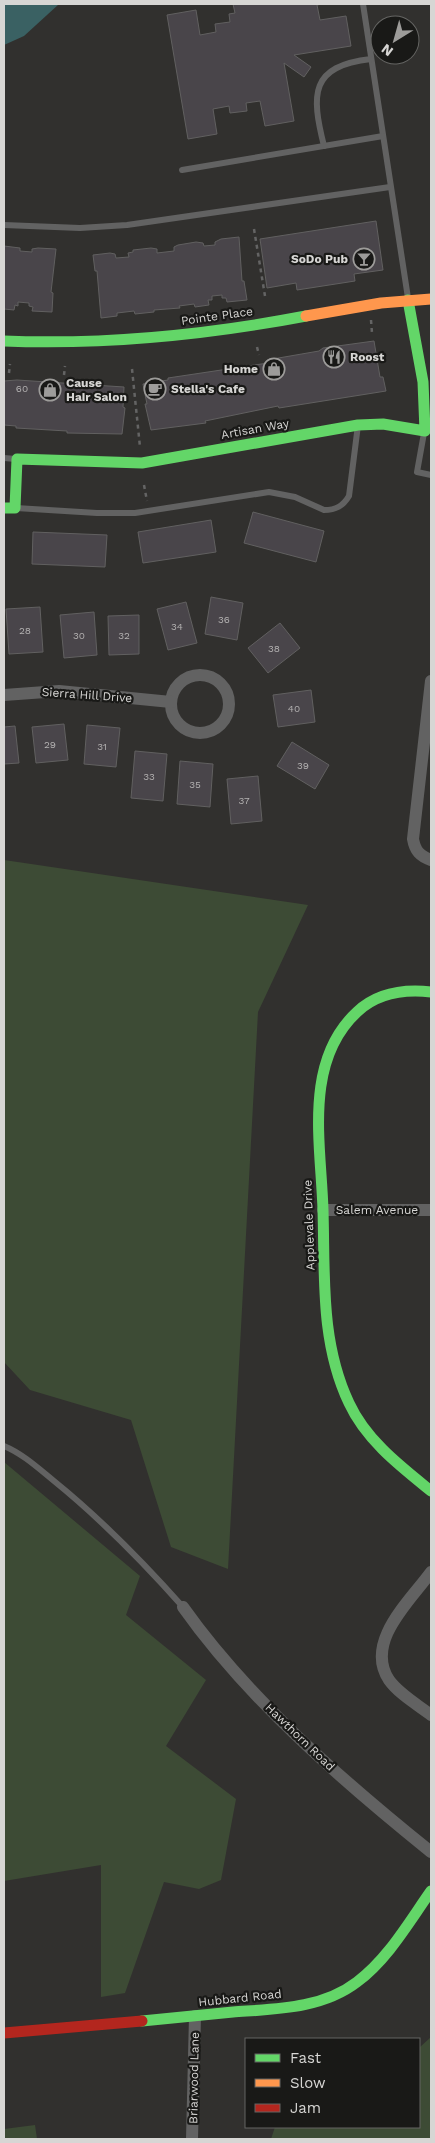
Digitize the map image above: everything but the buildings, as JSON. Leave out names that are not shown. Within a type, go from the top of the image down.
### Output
[{"type":"street","name":"Pointe Place","points":[[4,341],[39,343],[130,340],[232,329],[382,301],[431,299]]},
{"type":"street","points":[[408,300],[424,382],[425,431]]},
{"type":"street","name":"Artisan Way","points":[[17,459],[106,464],[142,463],[358,425],[383,424],[425,431]]},
{"type":"street","points":[[9,508],[17,459]]},
{"type":"street","points":[[196,675],[214,679],[222,685],[228,701],[228,710],[218,726],[202,732],[183,727],[172,712],[171,702],[173,692],[178,684],[186,678],[196,675]]},
{"type":"street","points":[[431,681],[413,839],[414,849],[421,856],[431,860]]},
{"type":"street","name":"Sierra Hill Drive","points":[[4,695],[59,691],[171,702]]},
{"type":"street","name":"Applevale Drive","points":[[431,992],[407,991],[386,994],[369,1001],[354,1012],[332,1043],[321,1081],[319,1099],[325,1321],[328,1344],[349,1404],[368,1435],[402,1468],[431,1491]]},
{"type":"street","name":"Salem Avenue","points":[[323,1210],[431,1210]]},
{"type":"street","points":[[431,1572],[391,1627],[382,1647],[381,1658],[390,1682],[431,1715]]},
{"type":"street","name":"Hawthorn Road","points":[[183,1607],[209,1644],[301,1738],[351,1786],[431,1852]]},
{"type":"street","name":"Hubbard Road","points":[[4,2033],[303,2005],[345,1991],[362,1979],[375,1965],[431,1891]]},
{"type":"street","name":"Briarwood Lane","points":[[192,2139],[195,2016]]},
{"type":"lane","points":[[363,4],[370,52]]},
{"type":"lane","points":[[324,146],[316,105],[318,88],[323,79],[339,66],[370,59]]},
{"type":"lane","points":[[372,65],[408,300]]},
{"type":"lane","points":[[182,170],[383,136]]},
{"type":"lane","points":[[4,225],[80,228],[127,225],[390,187]]},
{"type":"lane","points":[[9,508],[97,513],[135,513],[269,492],[280,493],[324,510],[330,510],[342,505],[349,496],[358,425]]},
{"type":"lane","points":[[425,431],[417,472],[431,475]]},
{"type":"lane","points":[[4,458],[17,459]]},
{"type":"lane","points":[[4,1446],[23,1456],[86,1508],[154,1574],[183,1607]]},
{"type":"path","points":[[254,229],[264,296]]},
{"type":"path","points":[[371,319],[372,333]]},
{"type":"path","points":[[257,347],[258,355]]},
{"type":"path","points":[[9,373],[10,364]]},
{"type":"path","points":[[64,366],[64,375]]},
{"type":"path","points":[[132,369],[140,451]]},
{"type":"path","points":[[144,485],[146,490]]},
{"type":"green space","points":[[4,860],[308,905],[258,1012],[228,1569],[171,1547],[131,1420],[30,1390],[4,1362]]},
{"type":"green space","points":[[4,1462],[140,1576],[126,1615],[206,1680],[166,1746],[236,1799],[221,1880],[199,1889],[164,1882],[125,1993],[101,1997],[101,1865],[4,1881]]},
{"type":"green space","points":[[431,2037],[431,2139],[271,2139],[275,2128],[420,2128],[420,2047]]},
{"type":"green space","points":[[35,2125],[37,2139],[4,2139],[4,2129]]},
{"type":"water","points":[[4,4],[59,4],[24,36],[4,45]]},
{"type":"traffic: fast","points":[[4,508],[15,508],[17,459],[142,463],[358,425],[383,424],[425,431],[423,382],[408,300]]},
{"type":"traffic: fast","points":[[4,341],[42,342],[156,337],[268,323],[306,316]]},
{"type":"traffic: fast","points":[[431,992],[411,991],[391,994],[373,1000],[357,1012],[340,1032],[329,1055],[322,1079],[319,1105],[324,1284],[333,1356],[349,1403],[365,1429],[374,1441],[431,1491]]},
{"type":"traffic: fast","points":[[142,2021],[298,2006],[329,1998],[357,1982],[379,1962],[397,1940],[431,1891]]},
{"type":"traffic: slow","points":[[306,316],[381,303],[431,299]]},
{"type":"traffic: jam","points":[[4,2033],[142,2021]]},
{"type":"place","name":"SoDo Pub","points":[[364,259]]},
{"type":"place","name":"Roost","points":[[334,357]]},
{"type":"place","name":"Home","points":[[274,369]]},
{"type":"place","name":"Stella's Cafe","points":[[155,389]]},
{"type":"place","name":"Cause Hair Salon","points":[[50,390]]}]
